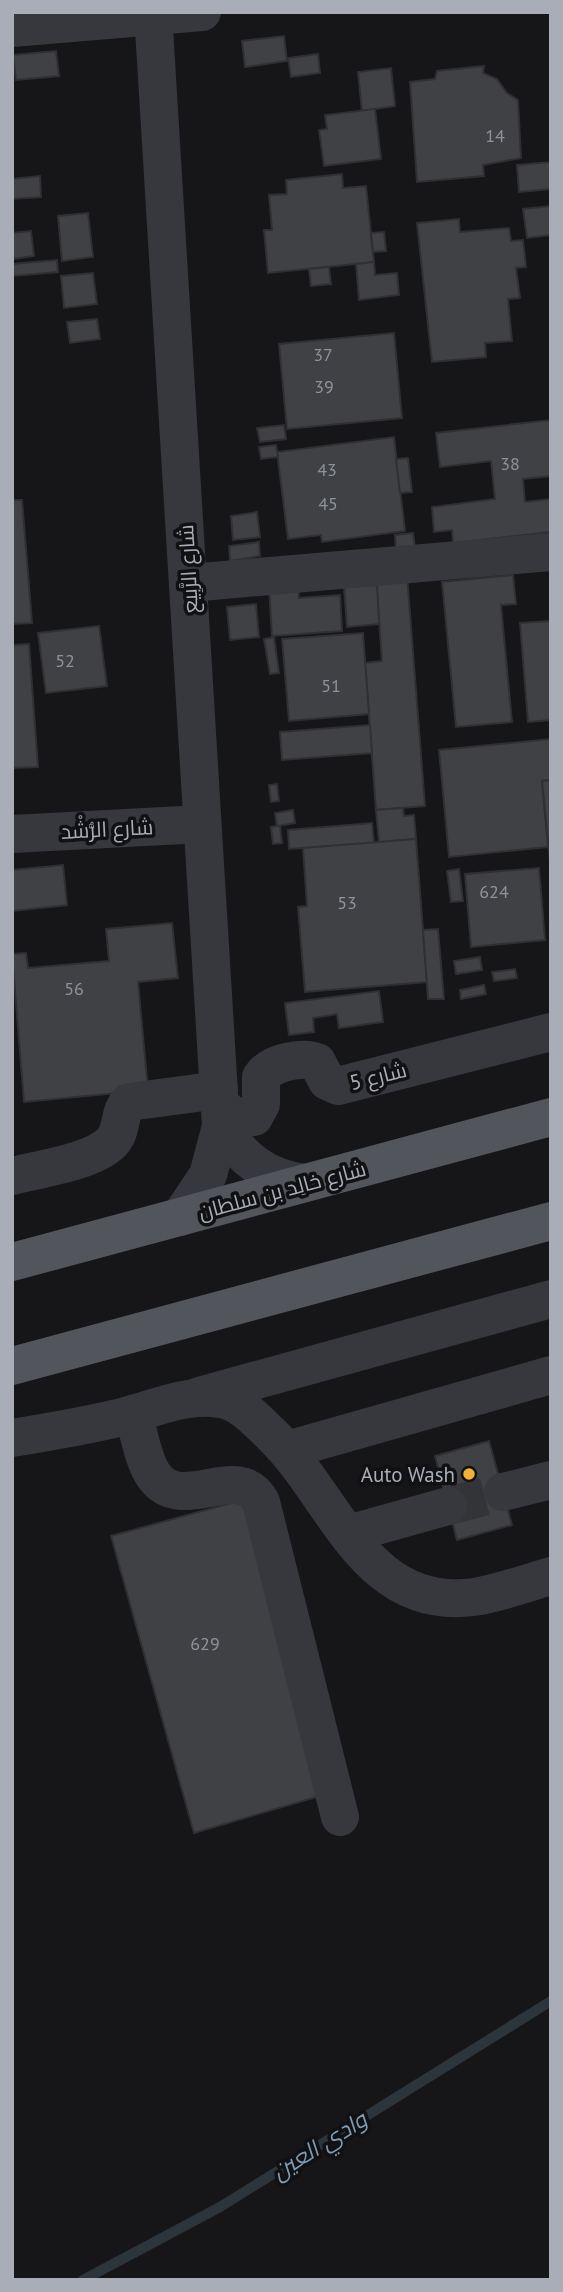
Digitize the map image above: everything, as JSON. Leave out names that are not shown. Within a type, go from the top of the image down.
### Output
[{"type":"main road","name":"شارع خالِد بن سلطان","points":[[12,1262],[551,1116]]},
{"type":"main road","points":[[12,1366],[551,1221]]},
{"type":"street","points":[[12,28],[153,14],[202,12]]},
{"type":"street","name":"شارع الرَّبِيع","points":[[153,14],[220,1107],[208,1175],[180,1217]]},
{"type":"street","points":[[189,583],[551,552]]},
{"type":"street","name":"شارع الرُّشْد","points":[[12,834],[202,824]]},
{"type":"street","name":"شارع 5","points":[[220,1107],[238,1119],[254,1117],[261,1104],[261,1077],[272,1066],[310,1059],[317,1062],[327,1081],[338,1086],[551,1032]]},
{"type":"street","points":[[12,1177],[101,1151],[120,1132],[125,1107],[129,1102],[220,1107],[242,1155],[256,1166],[288,1181],[305,1183]]},
{"type":"street","points":[[12,1438],[133,1414],[551,1299]]},
{"type":"street","points":[[287,1450],[551,1375]]},
{"type":"street","points":[[197,1397],[223,1399],[245,1410],[287,1450],[366,1558],[388,1578],[415,1591],[444,1597],[474,1597],[551,1576]]},
{"type":"street","points":[[133,1414],[153,1475],[162,1484],[174,1491],[189,1493],[239,1484],[249,1487],[261,1502],[340,1817]]},
{"type":"street","points":[[503,1492],[551,1480]]},
{"type":"street","points":[[348,1534],[448,1506]]},
{"type":"building","points":[[284,36],[287,61],[245,67],[242,41]]},
{"type":"building","points":[[56,51],[59,76],[16,80],[13,55]]},
{"type":"building","points":[[318,54],[320,73],[291,77],[288,58]]},
{"type":"building","points":[[484,66],[483,73],[497,79],[507,93],[518,100],[521,158],[483,165],[484,176],[417,182],[410,82],[435,79],[437,71]]},
{"type":"building","points":[[391,68],[395,106],[362,111],[358,72]]},
{"type":"building","points":[[375,109],[381,159],[324,166],[319,130],[327,129],[325,115]]},
{"type":"building","points":[[551,162],[551,189],[519,192],[517,165]]},
{"type":"building","points":[[342,174],[343,188],[366,186],[374,262],[268,273],[264,230],[272,230],[269,195],[287,194],[286,180]]},
{"type":"building","points":[[40,176],[41,197],[12,199],[12,179]]},
{"type":"building","points":[[551,206],[551,235],[527,238],[523,209]]},
{"type":"building","points":[[88,213],[93,257],[62,261],[58,216]]},
{"type":"building","points":[[459,219],[460,232],[509,228],[511,241],[523,240],[526,267],[516,268],[520,298],[508,299],[512,341],[485,343],[486,357],[432,362],[417,223]]},
{"type":"building","points":[[31,231],[34,256],[12,259],[12,233]]},
{"type":"building","points":[[384,232],[386,251],[373,252],[371,233]]},
{"type":"building","points":[[57,260],[58,272],[12,276],[12,264]]},
{"type":"building","points":[[374,262],[375,275],[397,273],[399,295],[359,300],[356,264]]},
{"type":"building","points":[[329,267],[331,284],[311,286],[309,269]]},
{"type":"building","points":[[93,273],[97,304],[64,308],[61,276]]},
{"type":"building","points":[[97,319],[100,339],[70,343],[67,322]]},
{"type":"building","points":[[394,333],[402,418],[287,429],[279,344]]},
{"type":"building","points":[[551,420],[551,476],[523,479],[525,502],[551,499],[551,532],[453,543],[452,530],[434,532],[432,507],[495,499],[491,461],[440,467],[436,433]]},
{"type":"building","points":[[284,425],[286,439],[260,442],[257,428]]},
{"type":"building","points":[[394,437],[405,531],[322,542],[321,535],[288,539],[277,452]]},
{"type":"building","points":[[276,445],[278,457],[261,459],[259,447]]},
{"type":"building","points":[[408,458],[412,492],[400,493],[396,459]]},
{"type":"building","points":[[12,500],[22,500],[32,623],[12,624]]},
{"type":"building","points":[[257,512],[260,537],[233,540],[231,516]]},
{"type":"building","points":[[413,533],[415,548],[396,550],[395,535]]},
{"type":"building","points":[[259,542],[260,556],[230,561],[229,546]]},
{"type":"building","points":[[407,575],[425,806],[376,810],[365,663],[382,661],[376,578]]},
{"type":"building","points":[[513,575],[516,604],[501,605],[512,722],[456,727],[442,582]]},
{"type":"building","points":[[298,583],[299,598],[340,595],[342,631],[272,636],[269,585]]},
{"type":"building","points":[[377,585],[379,624],[347,627],[344,587]]},
{"type":"building","points":[[256,604],[259,637],[230,640],[227,607]]},
{"type":"building","points":[[551,621],[551,720],[528,722],[520,623]]},
{"type":"building","points":[[99,626],[107,686],[46,693],[38,633]]},
{"type":"building","points":[[363,633],[369,714],[289,721],[282,639]]},
{"type":"building","points":[[274,637],[279,673],[270,674],[264,639]]},
{"type":"building","points":[[29,644],[38,767],[12,768],[12,645]]},
{"type":"building","points":[[370,725],[372,753],[282,760],[280,732]]},
{"type":"building","points":[[551,739],[551,780],[542,781],[548,847],[449,857],[439,750]]},
{"type":"building","points":[[551,780],[551,871],[542,781]]},
{"type":"building","points":[[277,784],[279,801],[271,802],[269,785]]},
{"type":"building","points":[[403,808],[404,816],[414,815],[416,839],[379,842],[376,810]]},
{"type":"building","points":[[293,810],[295,823],[277,826],[275,813]]},
{"type":"building","points":[[372,823],[374,843],[289,849],[288,830]]},
{"type":"building","points":[[280,826],[282,843],[273,844],[271,827]]},
{"type":"building","points":[[416,839],[427,982],[305,992],[298,907],[307,906],[303,848]]},
{"type":"building","points":[[63,865],[67,905],[13,911],[12,870]]},
{"type":"building","points":[[539,868],[545,940],[471,947],[465,874]]},
{"type":"building","points":[[459,869],[463,901],[451,902],[447,871]]},
{"type":"building","points":[[172,923],[178,978],[138,982],[148,1090],[24,1102],[12,954],[26,953],[28,968],[109,961],[106,929]]},
{"type":"building","points":[[438,929],[444,999],[428,999],[423,930]]},
{"type":"building","points":[[480,957],[482,970],[456,974],[454,961]]},
{"type":"building","points":[[515,969],[517,978],[494,981],[492,972]]},
{"type":"building","points":[[484,985],[486,994],[461,999],[460,990]]},
{"type":"building","points":[[379,991],[383,1022],[339,1028],[337,1014],[313,1018],[314,1032],[289,1035],[285,1003]]},
{"type":"building","name":"Auto Wash","points":[[489,1441],[512,1525],[457,1540],[435,1456]]},
{"type":"building","points":[[242,1500],[323,1795],[194,1833],[111,1536]]},
{"type":"waterway","name":"وادي العين","points":[[83,2280],[220,2207],[551,2001]]},
{"type":"tunnel","points":[[448,1506],[503,1492]]},
{"type":"place","name":"Auto Wash","points":[[469,1474]]}]
